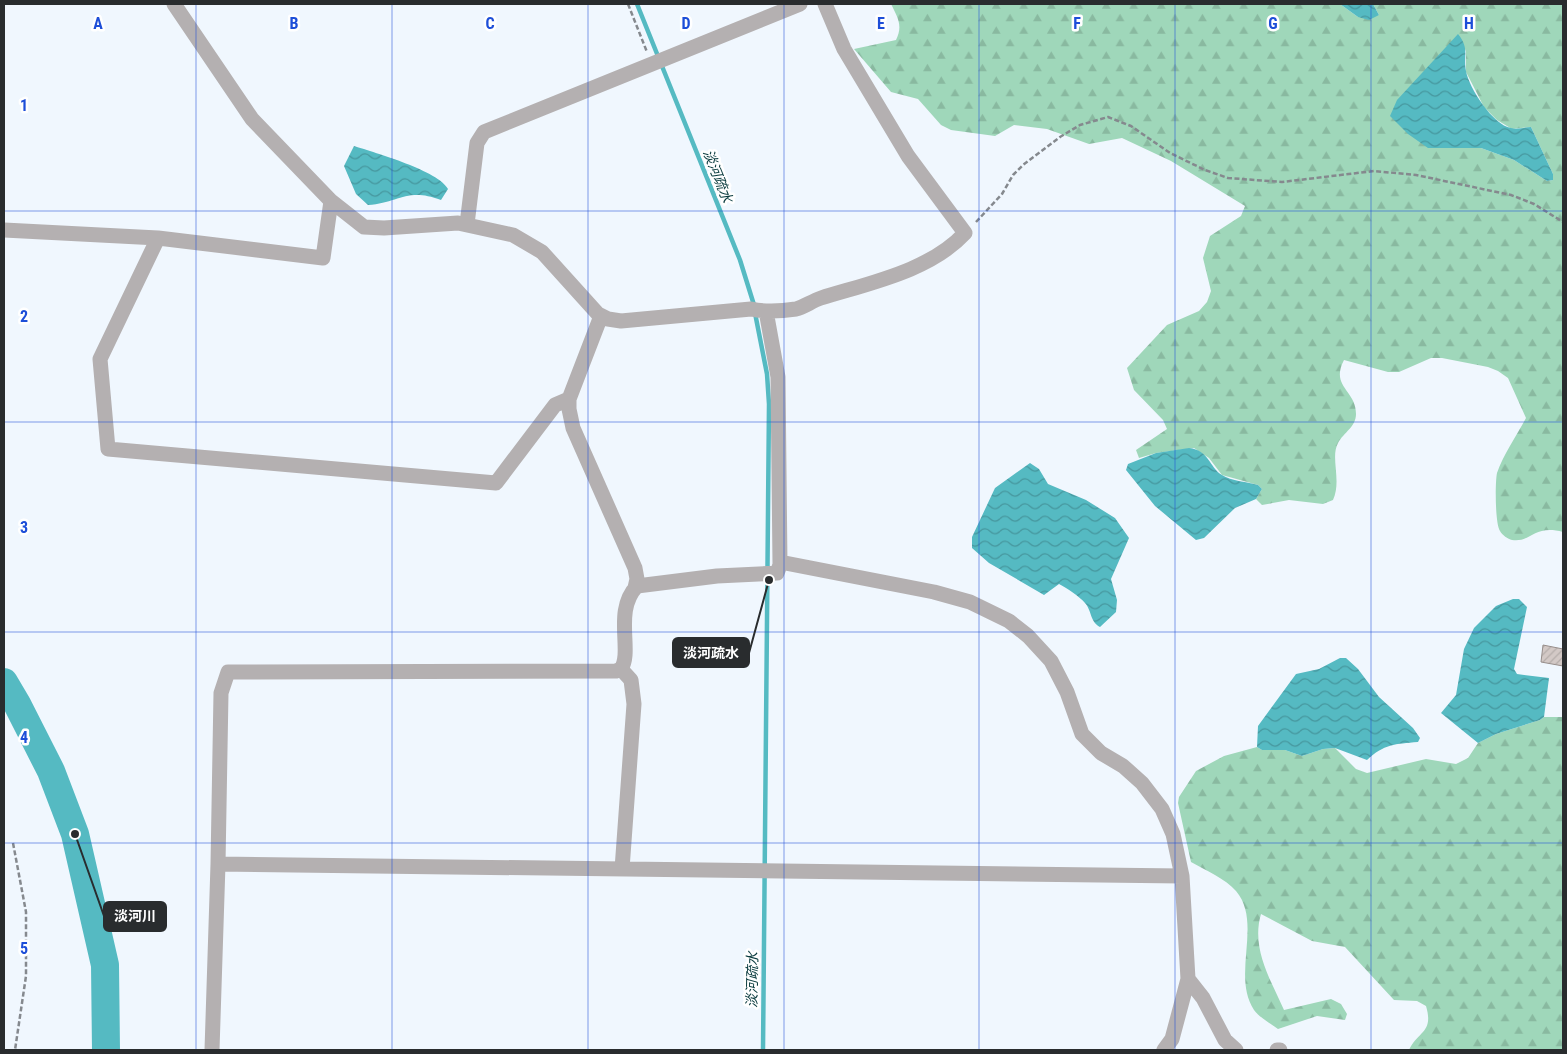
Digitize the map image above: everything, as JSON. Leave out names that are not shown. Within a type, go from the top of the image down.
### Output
[{"type":"street","points":[[174,4],[252,120],[331,202],[364,227],[467,224],[513,235],[542,252],[601,316],[611,320],[796,309],[814,300],[898,273],[938,255],[965,233],[908,156],[844,49],[825,4]]},
{"type":"street","points":[[467,224],[476,144],[482,134],[488,129],[800,4]]},
{"type":"street","points":[[4,230],[158,238],[322,258],[331,202]]},
{"type":"street","points":[[158,238],[100,359],[108,449],[496,483],[555,405],[569,399]]},
{"type":"street","points":[[759,310],[778,377],[772,570]]},
{"type":"street","points":[[601,316],[569,399],[569,409],[573,428],[635,568],[637,579],[624,623],[626,654],[622,669]]},
{"type":"street","points":[[635,588],[639,585],[659,582],[772,570],[934,592],[970,602],[1009,621],[1028,636],[1051,662],[1067,692],[1082,734],[1101,753],[1123,766],[1142,784],[1162,809],[1173,834],[1182,876],[1188,979],[1172,1039],[1164,1050]]},
{"type":"street","points":[[212,1050],[221,693],[228,672],[606,673],[622,669]]},
{"type":"street","points":[[622,669],[632,680],[634,704],[622,869]]},
{"type":"street","points":[[218,864],[1182,876]]},
{"type":"street","points":[[1188,979],[1204,998],[1225,1040],[1236,1050]]},
{"type":"path","points":[[628,4],[657,60]]},
{"type":"path","points":[[965,233],[1002,194],[1013,175],[1023,165],[1080,125],[1108,117],[1130,126],[1170,153],[1205,170],[1228,178],[1282,182],[1374,172],[1416,175],[1510,195],[1534,204],[1563,222]]},
{"type":"path","points":[[13,842],[26,912],[26,976],[15,1050]]},
{"type":"green space","points":[[891,4],[1340,4],[1358,17],[1379,15],[1373,4],[1563,4],[1563,532],[1545,530],[1518,540],[1505,537],[1501,532],[1498,527],[1496,512],[1497,473],[1506,452],[1526,418],[1508,378],[1488,367],[1442,358],[1431,358],[1399,372],[1388,372],[1344,360],[1340,369],[1340,376],[1355,406],[1356,414],[1352,426],[1340,439],[1336,449],[1336,485],[1333,500],[1323,504],[1289,500],[1262,505],[1256,499],[1262,489],[1258,485],[1222,475],[1209,458],[1194,448],[1156,453],[1139,458],[1136,450],[1167,429],[1163,420],[1134,390],[1127,368],[1167,325],[1199,311],[1207,302],[1211,291],[1203,258],[1210,236],[1241,216],[1245,206],[1171,161],[1122,138],[1089,144],[1047,129],[1014,125],[995,136],[951,130],[941,125],[918,99],[891,92],[854,49],[896,40],[899,30],[898,18]],"holes":[[[1466,49],[1466,72],[1484,107],[1497,120],[1512,129],[1531,127],[1553,174],[1553,180],[1547,181],[1514,160],[1481,148],[1428,148]]]},
{"type":"green space","points":[[1544,717],[1563,717],[1563,1050],[1409,1050],[1427,1027],[1428,1015],[1426,1006],[1417,1001],[1394,1000],[1345,947],[1312,941],[1261,914],[1258,939],[1260,951],[1268,975],[1284,1010],[1331,999],[1341,1004],[1347,1014],[1345,1020],[1317,1016],[1278,1029],[1259,1016],[1248,996],[1245,981],[1247,918],[1244,904],[1236,891],[1227,883],[1191,862],[1178,803],[1179,797],[1196,771],[1224,756],[1257,747],[1262,750],[1285,750],[1302,756],[1323,749],[1335,748],[1356,769],[1367,773],[1426,759],[1456,764],[1468,758],[1478,743],[1496,734]]},
{"type":"water","points":[[1340,4],[1373,4],[1379,15],[1369,20],[1358,17]]},
{"type":"water","points":[[1458,34],[1465,48],[1465,65],[1468,78],[1477,96],[1490,113],[1504,125],[1516,129],[1531,127],[1553,174],[1553,180],[1547,181],[1514,160],[1481,148],[1428,148],[1408,134],[1390,116],[1397,100]]},
{"type":"water","points":[[354,146],[420,169],[442,182],[448,189],[441,200],[429,196],[411,195],[379,204],[368,205],[356,194],[344,166]]},
{"type":"water","points":[[1189,448],[1196,449],[1205,455],[1222,475],[1258,485],[1262,489],[1256,499],[1235,508],[1204,538],[1196,540],[1155,506],[1126,470],[1128,464],[1156,453]]},
{"type":"water","points":[[1030,463],[1039,469],[1048,484],[1086,500],[1115,518],[1129,538],[1111,579],[1117,600],[1116,612],[1100,627],[1094,622],[1085,603],[1066,588],[1059,584],[1044,595],[989,563],[972,548],[972,537],[995,488]]},
{"type":"water","points":[[1513,599],[1519,599],[1527,607],[1514,669],[1517,674],[1549,678],[1544,717],[1496,734],[1478,743],[1441,713],[1456,695],[1464,649],[1474,628],[1496,606]]},
{"type":"water","points":[[1340,658],[1346,658],[1358,669],[1379,697],[1413,728],[1420,738],[1418,742],[1390,746],[1367,760],[1335,748],[1323,749],[1302,756],[1285,750],[1262,750],[1257,747],[1258,726],[1296,674],[1319,669]]},
{"type":"building","points":[[1543,645],[1563,649],[1563,666],[1541,662]]},
{"type":"waterway","name":"淡河疏水","points":[[637,4],[740,260],[754,305]]},
{"type":"waterway","name":"淡河疏水","points":[[755,313],[767,374],[769,404],[763,1050]]},
{"type":"waterway","points":[[4,682],[51,771],[75,834],[105,965],[106,1050]]},
{"type":"place","name":"淡河疏水","points":[[769,580]]},
{"type":"place","name":"淡河川","points":[[75,834]]}]
